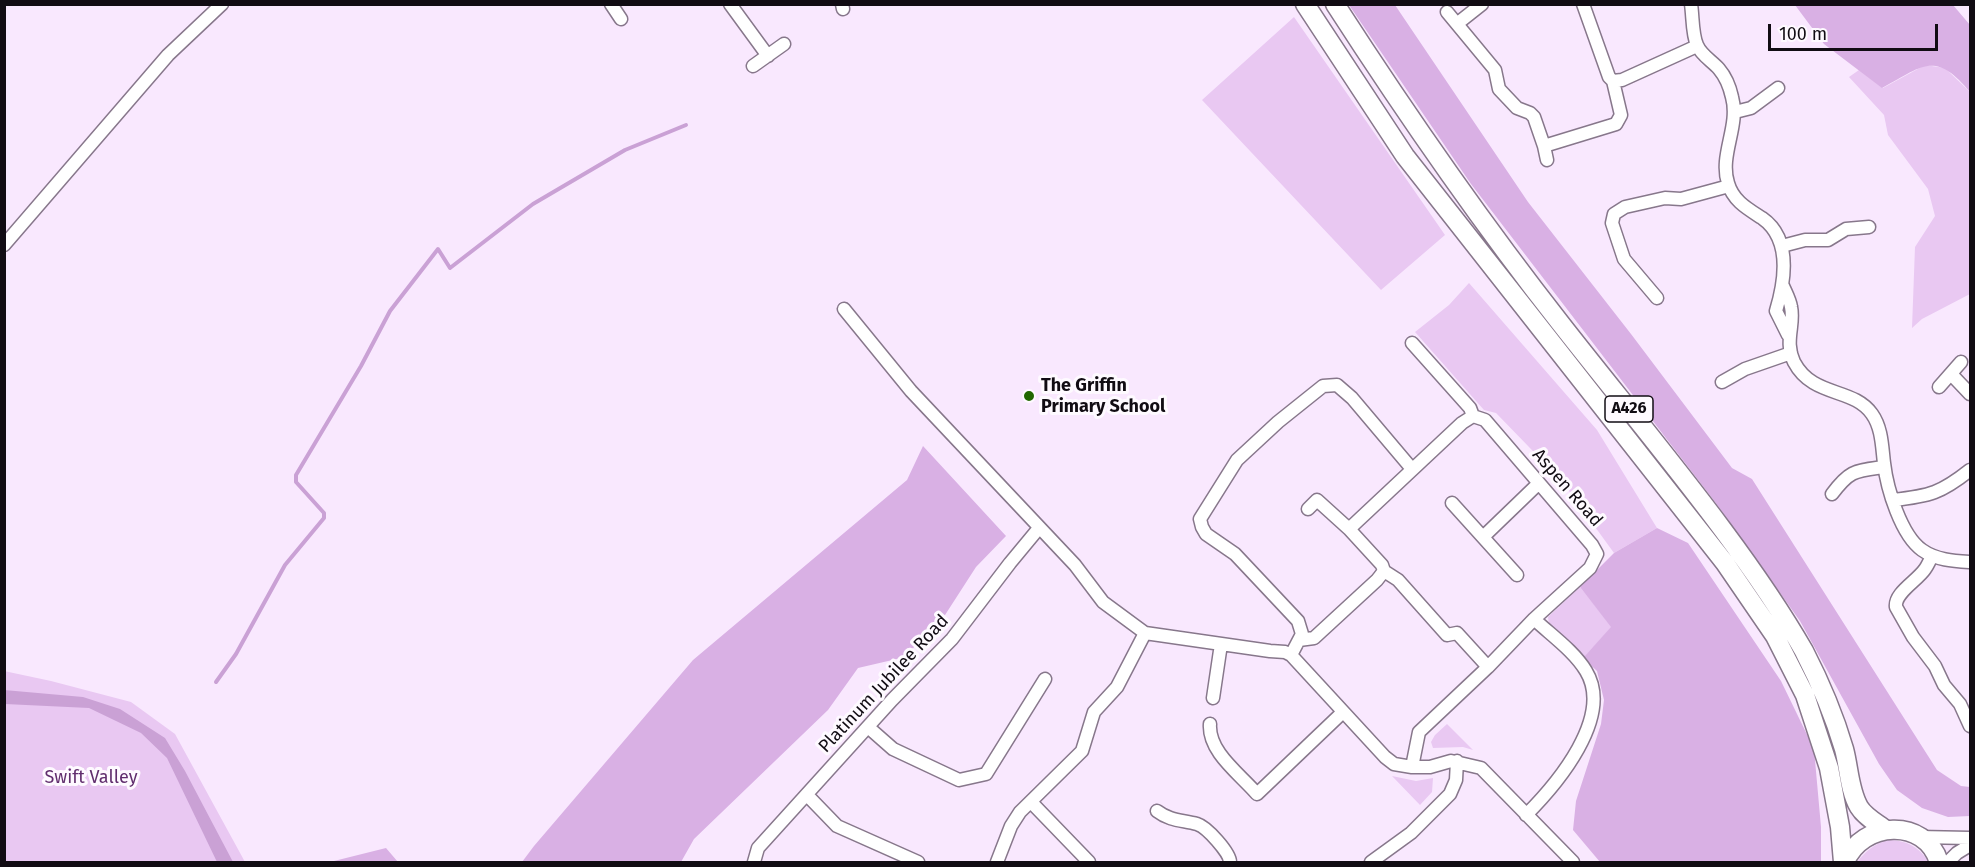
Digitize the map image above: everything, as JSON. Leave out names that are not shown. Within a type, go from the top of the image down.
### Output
[{"type":"highway","name":"A426","points":[[1305,4],[1405,156],[1725,563],[1776,636],[1805,696],[1829,768],[1844,862]]},
{"type":"highway","name":"A426","points":[[1335,4],[1381,75],[1484,222],[1693,489],[1777,606],[1804,652],[1830,707],[1859,806],[1865,814],[1886,830]]},
{"type":"highway","points":[[1844,862],[1858,842],[1871,834],[1897,829],[1919,837],[1930,846],[1939,862]]},
{"type":"street","points":[[4,245],[168,55],[222,4]]},
{"type":"street","points":[[611,4],[621,19]]},
{"type":"street","points":[[730,4],[768,56]]},
{"type":"street","points":[[1458,23],[1482,4]]},
{"type":"street","points":[[1544,146],[1616,124],[1621,115],[1613,81],[1609,77],[1583,4]]},
{"type":"street","points":[[1691,4],[1697,46],[1718,68],[1733,98],[1735,112],[1726,165],[1728,186],[1742,206],[1768,223],[1776,232],[1782,246],[1783,286],[1776,311],[1789,336],[1791,353],[1801,372],[1809,380],[1829,391],[1854,400],[1872,414],[1878,424],[1884,467],[1893,500],[1911,539],[1932,556],[1971,562]]},
{"type":"street","points":[[1447,12],[1495,70],[1498,89],[1516,108],[1534,117],[1547,160]]},
{"type":"street","points":[[753,66],[784,44]]},
{"type":"street","points":[[1613,81],[1622,80],[1697,46]]},
{"type":"street","points":[[1735,112],[1751,108],[1778,88]]},
{"type":"street","points":[[1657,298],[1624,259],[1612,223],[1614,214],[1625,207],[1665,198],[1680,199],[1728,186]]},
{"type":"street","points":[[1782,246],[1805,240],[1828,240],[1846,229],[1869,227]]},
{"type":"street","points":[[844,309],[938,420],[1075,565],[1103,602],[1145,633],[1285,652],[1291,655],[1384,757],[1394,764],[1412,767],[1430,767],[1457,761],[1481,768],[1573,862]]},
{"type":"street","name":"Aspen Road","points":[[1412,343],[1470,408],[1473,416],[1485,420],[1592,545],[1597,554],[1590,568],[1534,619],[1488,667],[1419,732],[1412,767]]},
{"type":"street","points":[[1722,382],[1744,369],[1791,353]]},
{"type":"street","points":[[1939,387],[1961,362]]},
{"type":"street","points":[[1951,374],[1971,394]]},
{"type":"street","points":[[1291,655],[1302,634],[1298,621],[1235,554],[1206,534],[1202,527],[1200,519],[1237,460],[1278,422],[1323,387],[1337,385],[1352,398],[1412,469]]},
{"type":"street","points":[[1349,529],[1462,423],[1473,416]]},
{"type":"street","points":[[1832,494],[1845,477],[1860,470],[1884,467]]},
{"type":"street","points":[[1893,500],[1923,497],[1949,487],[1971,470]]},
{"type":"street","points":[[1483,537],[1538,484]]},
{"type":"street","points":[[1308,508],[1317,500],[1349,529],[1382,565],[1384,571],[1398,580],[1448,635],[1457,633],[1488,667]]},
{"type":"street","points":[[1452,503],[1516,574]]},
{"type":"street","name":"Platinum Jubilee Road","points":[[754,862],[758,848],[952,639],[1039,528]]},
{"type":"street","points":[[1932,556],[1926,568],[1900,594],[1896,607],[1913,637],[1935,666],[1944,685],[1960,704],[1971,726]]},
{"type":"street","points":[[1299,639],[1314,638],[1384,571]]},
{"type":"street","points":[[1526,815],[1545,796],[1568,765],[1587,734],[1593,706],[1593,690],[1587,672],[1576,658],[1534,619]]},
{"type":"street","points":[[997,862],[1011,826],[1020,812],[1082,751],[1094,712],[1117,687],[1145,633]]},
{"type":"street","points":[[1213,698],[1221,644]]},
{"type":"street","points":[[868,727],[893,749],[959,780],[986,774],[1045,679]]},
{"type":"street","points":[[1210,724],[1209,736],[1218,750],[1257,794],[1343,712]]},
{"type":"street","points":[[1371,862],[1411,833],[1450,794],[1456,780],[1457,761]]},
{"type":"street","points":[[807,795],[837,826],[918,862]]},
{"type":"street","points":[[1031,802],[1089,862]]},
{"type":"street","points":[[1157,811],[1172,820],[1201,826],[1226,851],[1230,862]]},
{"type":"street","points":[[1919,837],[1971,838]]},
{"type":"street","points":[[1948,862],[1957,853],[1971,845]]},
{"type":"green space","points":[[1294,17],[1445,235],[1381,290],[1202,100]]},
{"type":"green space","points":[[1925,65],[1945,68],[1970,92],[1970,294],[1922,319],[1912,328],[1915,247],[1935,216],[1928,189],[1888,135],[1884,115],[1849,77],[1859,70],[1883,88]]},
{"type":"green space","points":[[1469,283],[1597,430],[1657,528],[1614,553],[1561,480],[1496,413],[1484,410],[1415,332],[1449,305]]},
{"type":"green space","points":[[1580,587],[1612,627],[1583,658],[1549,624],[1548,617]]},
{"type":"green space","name":"Swift Valley","points":[[4,671],[131,702],[175,734],[245,862],[5,862]]},
{"type":"green space","points":[[1447,724],[1473,750],[1463,747],[1433,748],[1431,742],[1435,735]]},
{"type":"green space","points":[[1392,776],[1416,781],[1433,778],[1432,792],[1420,805]]},
{"type":"green space","points":[[1887,840],[1911,845],[1929,862],[1857,862],[1870,849]]},
{"type":"shaded area","points":[[1349,5],[1395,5],[1528,202],[1732,468],[1752,479],[1937,770],[1961,786],[1970,787],[1970,816],[1948,817],[1922,808],[1897,790],[1879,764],[1800,621],[1715,502],[1471,184]]},
{"type":"shaded area","points":[[1795,5],[1953,5],[1970,25],[1970,92],[1958,79],[1938,66],[1928,66],[1908,73],[1882,88],[1824,44]]},
{"type":"shaded area","points":[[923,446],[1006,536],[976,567],[936,629],[901,658],[858,668],[828,710],[694,839],[681,862],[522,862],[693,660],[907,480]]},
{"type":"shaded area","points":[[1657,528],[1688,543],[1781,681],[1814,749],[1821,827],[1821,862],[1600,862],[1573,830],[1576,801],[1601,724],[1604,700],[1597,671],[1583,658],[1611,627],[1580,587],[1614,553]]},
{"type":"shaded area","points":[[4,690],[83,697],[120,709],[165,738],[233,862],[217,862],[167,758],[141,733],[89,708],[5,704]]},
{"type":"shaded area","points":[[386,848],[398,862],[330,862]]},
{"type":"waterway","points":[[216,682],[236,654],[285,565],[324,518],[324,513],[296,482],[296,475],[361,366],[390,311],[438,249],[450,268],[533,204],[625,150],[686,125]]},
{"type":"place","name":"The Griffin Primary School","points":[[1029,396]]}]
